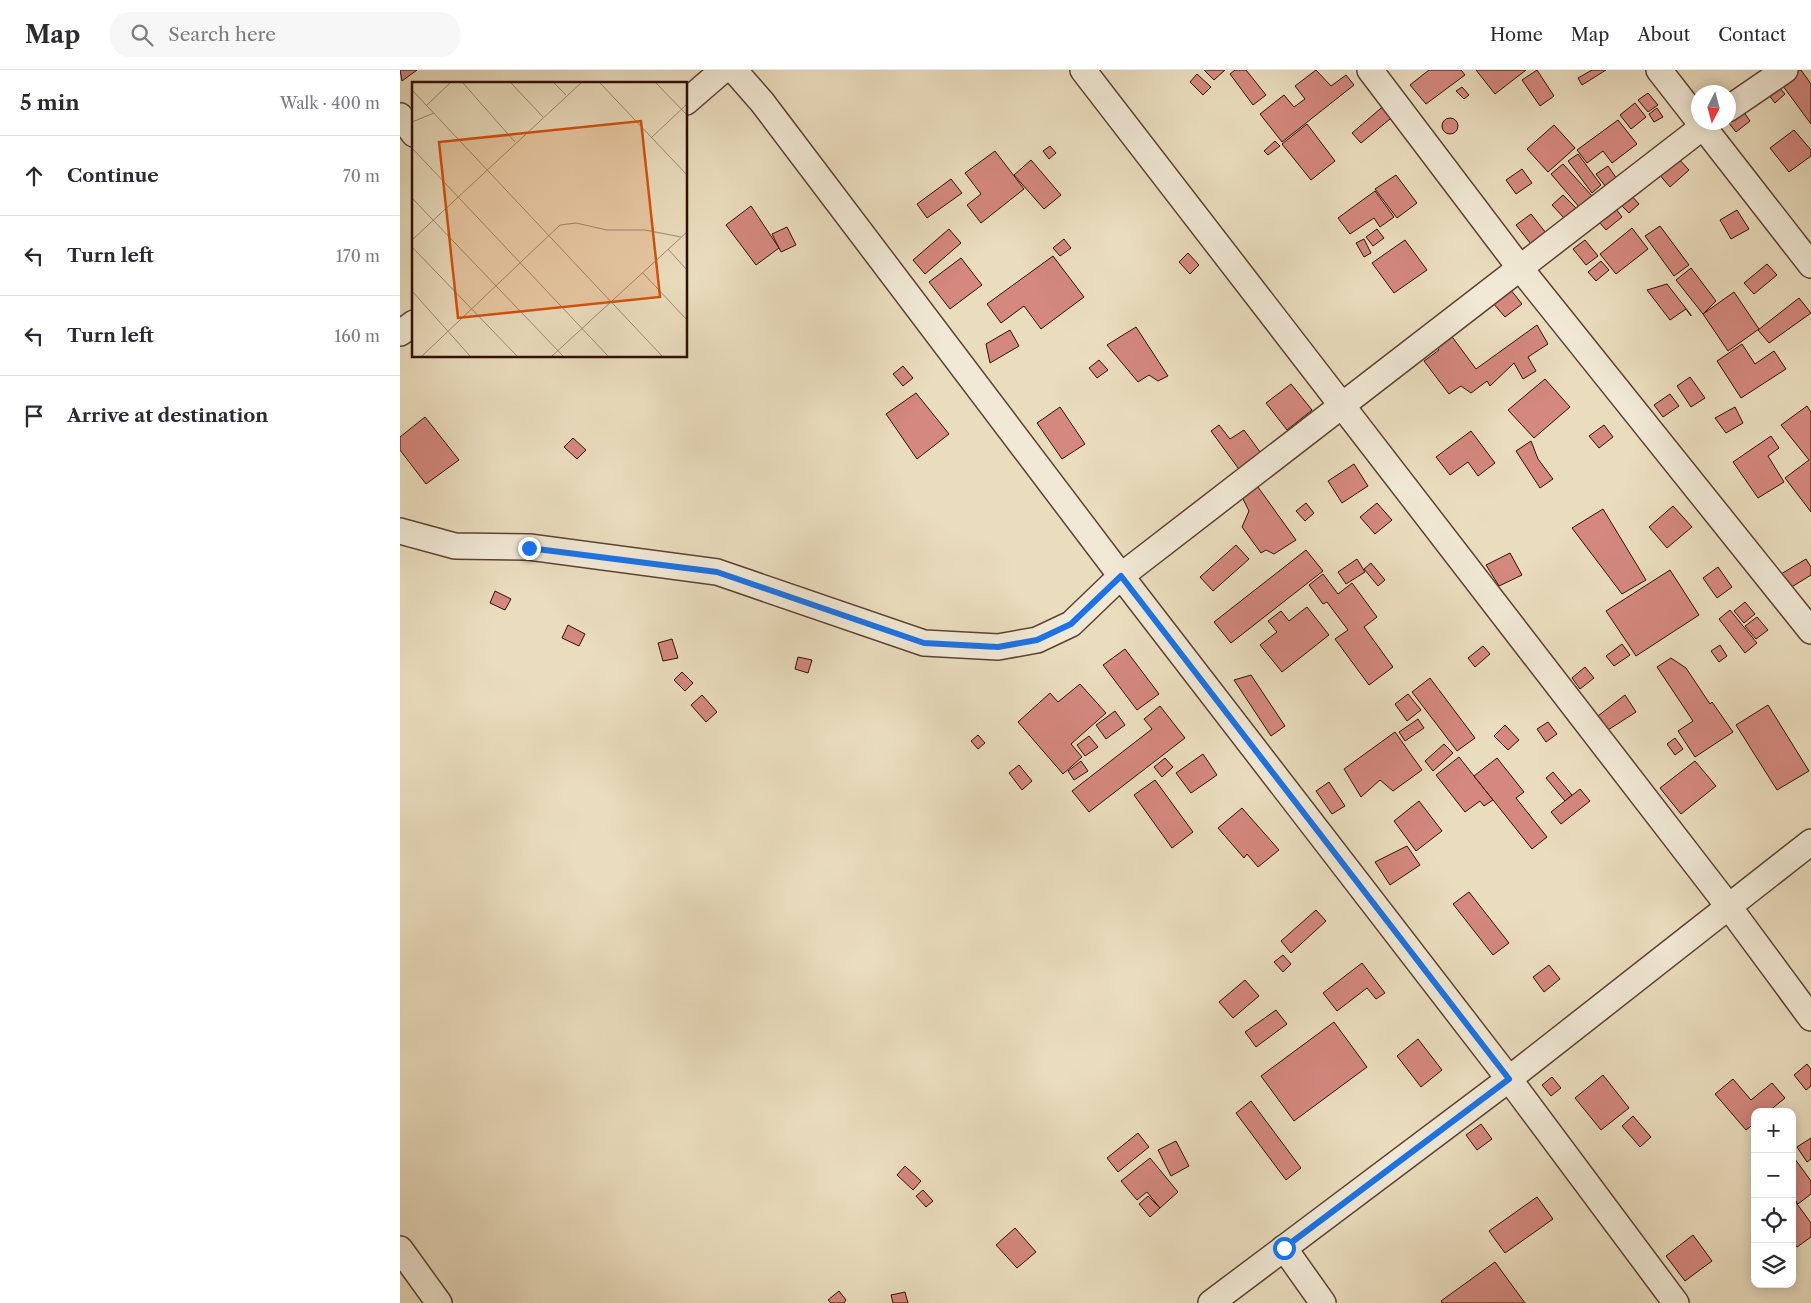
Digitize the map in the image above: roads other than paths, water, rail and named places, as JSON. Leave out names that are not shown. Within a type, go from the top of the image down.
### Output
[{"type":"street","points":[[688,100],[723,70]]},
{"type":"street","points":[[734,70],[762,102],[1121,576],[1509,1079],[1676,1303]]},
{"type":"street","points":[[1083,70],[1340,406],[1729,907],[1811,1018]]},
{"type":"street","points":[[1370,70],[1520,268],[1811,631]]},
{"type":"street","points":[[1659,70],[1691,108]]},
{"type":"street","points":[[1736,104],[1785,70]]},
{"type":"street","points":[[400,116],[412,131]]},
{"type":"street","points":[[400,531],[455,546],[529,548],[717,572],[924,643],[998,647],[1037,640],[1071,624],[1121,576],[1699,130]]},
{"type":"street","points":[[1709,130],[1811,265]]},
{"type":"street","points":[[400,333],[412,324]]},
{"type":"street","points":[[1211,1303],[1509,1079],[1811,842]]},
{"type":"street","points":[[1284,1248],[1323,1303]]},
{"type":"street","points":[[400,1249],[439,1303]]}]
